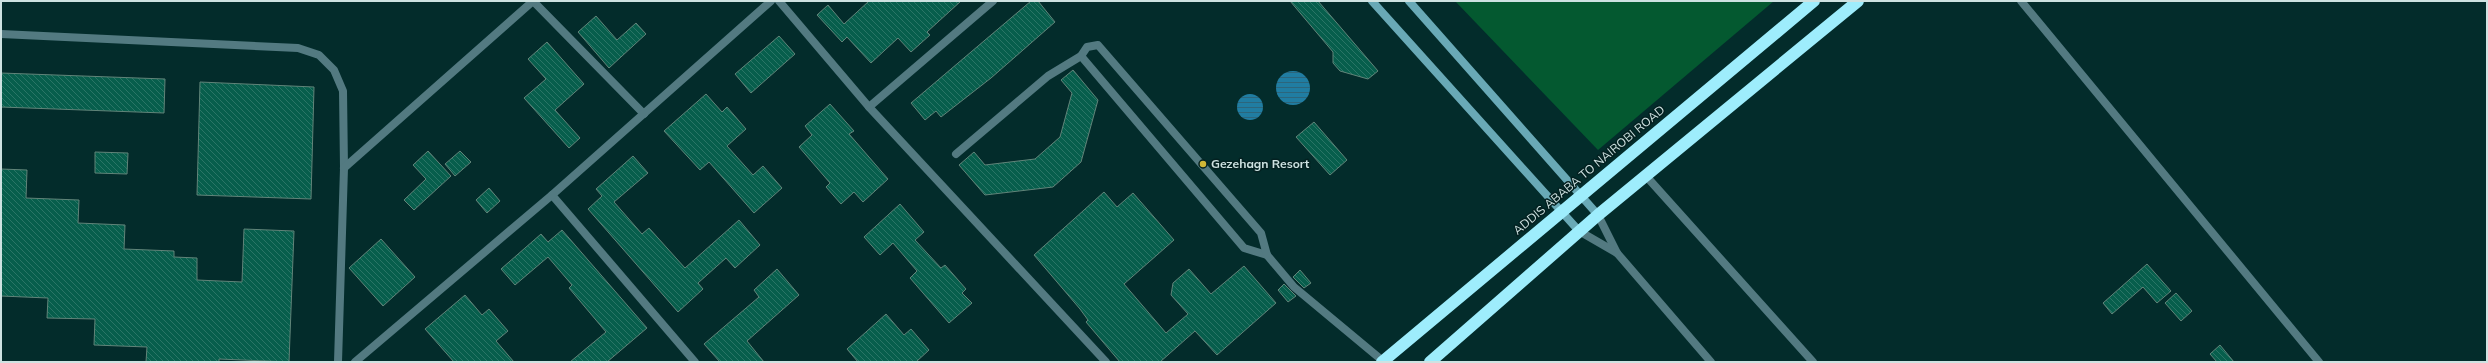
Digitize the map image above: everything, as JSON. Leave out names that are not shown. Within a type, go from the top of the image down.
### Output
[{"type":"highway","name":"ADDIS ABABA TO NAIROBI ROAD","points":[[1383,362],[1581,194],[1814,1]]},
{"type":"highway","points":[[1430,362],[1579,231],[1858,1]]},
{"type":"street","points":[[344,168],[533,1],[644,114]]},
{"type":"street","points":[[355,362],[552,195],[771,1]]},
{"type":"street","points":[[779,1],[869,107],[1106,362]]},
{"type":"street","points":[[869,107],[993,1]]},
{"type":"street","points":[[1372,1],[1579,231],[1618,253]]},
{"type":"street","points":[[1409,1],[1581,194],[1598,215],[1618,253],[1711,362]]},
{"type":"street","points":[[2021,1],[2319,362]]},
{"type":"street","points":[[1,34],[298,48],[319,56],[334,70],[343,91],[344,168],[338,362]]},
{"type":"street","points":[[956,154],[1048,76],[1082,56],[1087,47],[1098,45],[1261,233],[1267,255],[1294,287],[1383,362]]},
{"type":"street","points":[[1082,56],[1244,248],[1267,255]]},
{"type":"street","points":[[1646,176],[1812,362]]},
{"type":"street","points":[[552,195],[695,362]]},
{"type":"green space","points":[[1455,1],[1774,1],[1598,150]]},
{"type":"water","points":[[1290,71],[1296,71],[1300,72],[1307,78],[1310,88],[1309,95],[1303,102],[1296,105],[1290,105],[1286,104],[1279,98],[1276,91],[1276,85],[1277,81],[1283,74]]},
{"type":"water","points":[[1250,94],[1259,98],[1263,107],[1259,116],[1250,120],[1241,116],[1237,107],[1241,98]]},
{"type":"building","points":[[869,1],[961,1],[927,32],[930,35],[911,52],[898,38],[871,63],[847,37],[842,42],[817,15],[828,5],[844,24]]},
{"type":"building","points":[[1031,1],[1038,1],[1055,22],[991,78],[941,117],[936,111],[925,120],[911,103]]},
{"type":"building","points":[[1290,1],[1318,1],[1378,71],[1368,79],[1340,71],[1333,63],[1333,52]]},
{"type":"building","points":[[596,16],[617,40],[636,23],[646,34],[609,68],[578,32]]},
{"type":"building","points":[[779,36],[795,54],[751,93],[735,74]]},
{"type":"building","points":[[547,42],[584,84],[555,110],[580,138],[569,148],[524,98],[546,79],[528,59]]},
{"type":"building","points":[[1073,70],[1098,100],[1081,162],[1053,187],[985,195],[959,165],[974,152],[985,165],[1035,159],[1060,137],[1072,93],[1061,80]]},
{"type":"building","points":[[1,73],[165,79],[164,113],[1,107]]},
{"type":"building","points":[[200,82],[314,87],[311,199],[197,195]]},
{"type":"building","points":[[706,94],[722,112],[727,107],[746,129],[727,146],[753,175],[763,166],[782,188],[754,213],[709,162],[700,170],[664,131]]},
{"type":"building","points":[[830,104],[854,131],[849,134],[888,179],[863,202],[854,192],[841,204],[826,187],[830,183],[799,147],[812,135],[805,126]]},
{"type":"building","points":[[1314,122],[1347,160],[1330,175],[1296,137]]},
{"type":"building","points":[[428,151],[451,176],[414,210],[404,200],[426,179],[413,165]]},
{"type":"building","points":[[460,151],[471,162],[455,176],[445,164]]},
{"type":"building","points":[[95,152],[128,153],[127,174],[95,173]]},
{"type":"building","points":[[633,156],[648,173],[614,202],[642,234],[649,228],[685,268],[739,220],[760,245],[735,268],[726,258],[698,283],[703,289],[678,312],[588,209],[602,196],[596,189]]},
{"type":"building","points":[[1,169],[27,170],[26,198],[79,200],[78,223],[125,225],[124,249],[174,251],[174,257],[197,258],[197,280],[242,282],[244,229],[294,231],[289,362],[219,359],[219,362],[146,362],[147,347],[94,345],[95,319],[47,318],[48,298],[1,296]]},
{"type":"building","points":[[489,188],[500,201],[487,213],[476,200]]},
{"type":"building","points":[[1104,192],[1117,207],[1133,193],[1174,240],[1124,284],[1166,333],[1188,314],[1171,295],[1173,283],[1189,269],[1211,294],[1244,266],[1276,303],[1217,355],[1195,331],[1160,362],[1120,362],[1086,322],[1088,320],[1080,309],[1034,255]]},
{"type":"building","points":[[900,204],[924,232],[915,240],[941,268],[945,265],[966,289],[962,293],[972,303],[949,323],[910,278],[917,271],[893,243],[880,255],[864,237]]},
{"type":"building","points":[[562,230],[647,328],[607,362],[570,362],[606,332],[569,288],[572,285],[548,257],[515,285],[501,269],[541,234],[548,242]]},
{"type":"building","points":[[381,239],[415,277],[383,306],[349,268]]},
{"type":"building","points":[[2147,264],[2171,291],[2157,303],[2143,287],[2112,314],[2103,303]]},
{"type":"building","points":[[777,269],[799,295],[747,341],[764,362],[720,362],[704,344],[759,297],[754,290]]},
{"type":"building","points":[[1300,270],[1311,283],[1304,288],[1293,277]]},
{"type":"building","points":[[1284,284],[1296,296],[1288,302],[1278,290]]},
{"type":"building","points":[[2176,293],[2192,311],[2181,321],[2165,303]]},
{"type":"building","points":[[465,295],[482,315],[489,309],[508,331],[496,341],[514,362],[454,362],[425,329]]},
{"type":"building","points":[[886,314],[904,335],[911,329],[929,350],[916,362],[858,362],[847,349]]},
{"type":"building","points":[[2220,345],[2234,362],[2217,362],[2210,354]]},
{"type":"place","name":"Gezehagn Resort","points":[[1203,164]]}]
